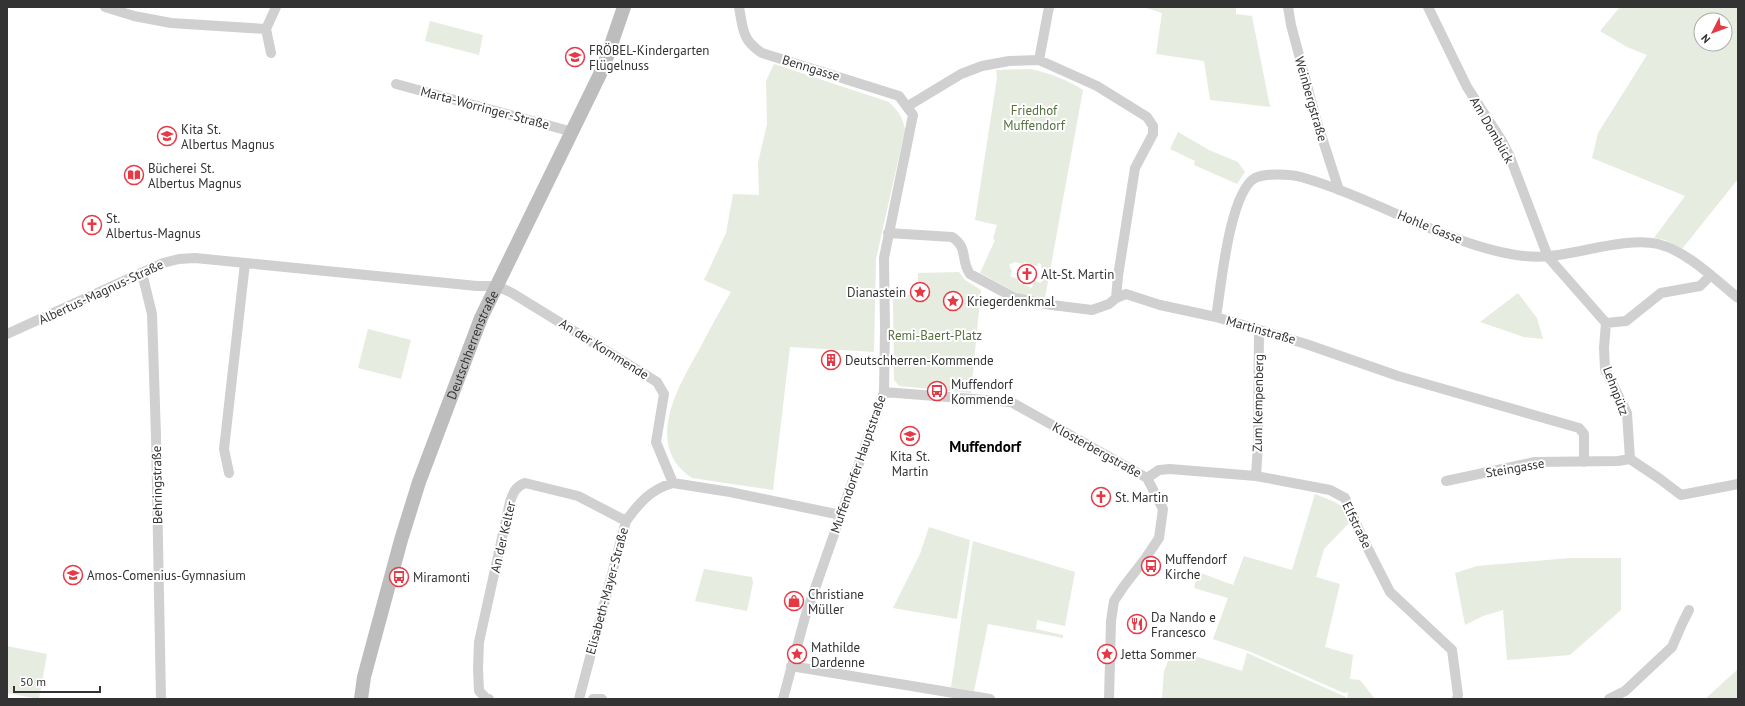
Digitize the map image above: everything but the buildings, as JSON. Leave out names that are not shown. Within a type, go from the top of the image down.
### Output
[{"type":"street","points":[[105,7],[134,16],[171,23],[266,29]]},
{"type":"street","points":[[271,53],[266,29],[276,7]]},
{"type":"street","name":"Deutschherrenstraße","points":[[361,699],[364,677],[401,540],[419,482],[481,318],[523,229],[573,132],[605,64],[624,7]]},
{"type":"street","name":"Benngasse","points":[[739,7],[743,33],[753,47],[762,53],[899,96],[908,106]]},
{"type":"street","points":[[1039,60],[1049,7]]},
{"type":"street","name":"Weinbergstraße","points":[[1288,7],[1291,26],[1316,119],[1339,190]]},
{"type":"street","name":"Am Domblick","points":[[1428,7],[1467,87],[1502,141],[1510,157],[1548,257]]},
{"type":"street","points":[[908,106],[961,74],[982,66],[1009,61],[1039,60],[1097,86],[1147,117],[1153,126],[1153,134],[1135,168],[1118,276],[1116,298]]},
{"type":"street","name":"Marta-Worringer-Straße","points":[[396,84],[573,132]]},
{"type":"street","name":"Muffendorfer Hauptstraße","points":[[783,699],[805,617],[884,392],[884,258],[888,233],[912,125],[913,115],[908,106]]},
{"type":"street","name":"Hohle Gasse","points":[[1216,317],[1232,218],[1238,203],[1255,178],[1284,174],[1300,176],[1339,190],[1447,236],[1484,248],[1521,255],[1548,257],[1635,242],[1659,244],[1680,254],[1711,275],[1738,298]]},
{"type":"street","name":"Martinstraße","points":[[888,233],[952,237],[963,249],[965,267],[970,274],[1015,298],[1052,305],[1092,310],[1109,304],[1116,298],[1126,294],[1160,305],[1216,317],[1306,344],[1398,376],[1579,428],[1584,434],[1584,462]]},
{"type":"street","points":[[1548,257],[1606,323],[1626,321],[1661,293],[1700,286],[1711,275]]},
{"type":"street","name":"Albertus-Magnus-Straße","points":[[7,334],[163,263],[179,259],[195,258],[477,286],[497,286]]},
{"type":"street","points":[[229,473],[224,449],[245,263]]},
{"type":"street","name":"Behringstraße","points":[[142,273],[152,314],[161,699]]},
{"type":"street","name":"An der Kommende","points":[[497,286],[512,293],[657,382],[664,394],[656,442],[673,483]]},
{"type":"street","name":"Lehnpütz","points":[[1606,323],[1604,348],[1605,369],[1626,413],[1630,459]]},
{"type":"street","name":"Zum Kempenberg","points":[[1256,476],[1258,444],[1259,330]]},
{"type":"street","name":"Klosterbergstraße","points":[[884,392],[1011,402],[1147,478],[1163,509],[1159,538],[1114,601],[1111,621],[1109,699]]},
{"type":"street","points":[[1584,462],[1618,461],[1630,459],[1681,495],[1738,484]]},
{"type":"street","name":"Steingasse","points":[[1446,481],[1535,462],[1584,462]]},
{"type":"street","name":"Elfstraße","points":[[1147,478],[1159,470],[1170,468],[1256,476],[1330,490],[1345,498],[1362,537],[1390,592],[1452,650],[1458,695],[1457,699]]},
{"type":"street","name":"An der Kelter","points":[[489,699],[487,699],[479,691],[479,642],[510,502],[514,491],[525,483],[578,496],[626,521]]},
{"type":"street","points":[[673,483],[730,492],[841,515]]},
{"type":"street","name":"Elisabeth-Mayer-Straße","points":[[579,699],[626,521],[636,507],[659,487],[673,483]]},
{"type":"street","points":[[1609,699],[1625,691],[1672,647],[1689,610]]},
{"type":"street","points":[[791,666],[990,699]]},
{"type":"street","points":[[593,699],[602,699]]},
{"type":"green space","points":[[1143,7],[1236,7],[1236,14],[1252,16],[1270,107],[1210,100],[1204,61],[1156,54],[1162,13]]},
{"type":"green space","points":[[1620,7],[1738,7],[1738,179],[1682,249],[1665,240],[1654,238],[1685,196],[1592,158],[1598,133],[1647,55],[1627,47],[1600,31]]},
{"type":"green space","points":[[430,21],[483,35],[479,55],[425,41]]},
{"type":"green space","points":[[774,64],[889,102],[900,114],[905,130],[876,259],[874,352],[790,347],[773,490],[692,478],[677,465],[669,449],[667,433],[669,415],[683,380],[731,292],[704,280],[726,233],[733,194],[759,195],[758,163],[767,124],[766,81]]},
{"type":"green space","name":"Friedhof Muffendorf","points":[[1030,69],[1064,80],[1083,90],[1045,298],[1019,294],[980,273],[995,240],[993,239],[997,225],[975,220],[997,78],[996,70]],"holes":[[[1015,262],[1023,264],[1024,262],[1037,266],[1038,263],[1041,264],[1041,268],[1045,269],[1041,283],[1034,281],[1032,288],[1018,282],[1018,279],[1010,276],[1012,271],[1009,265]]]},
{"type":"green space","points":[[1178,132],[1209,150],[1238,162],[1245,172],[1237,184],[1194,165],[1195,161],[1170,149]]},
{"type":"green space","name":"Remi-Baert-Platz","points":[[959,272],[965,280],[981,290],[971,393],[899,386],[894,380],[893,294],[917,295],[918,273]]},
{"type":"green space","points":[[1518,293],[1537,318],[1543,339],[1524,337],[1480,322]]},
{"type":"green space","points":[[368,329],[411,340],[401,379],[358,368]]},
{"type":"green space","points":[[1315,494],[1335,502],[1346,509],[1352,520],[1324,549],[1316,577],[1340,584],[1325,647],[1353,655],[1350,679],[1360,680],[1375,699],[1347,699],[1348,692],[1344,693],[1251,652],[1213,639],[1228,598],[1194,588],[1198,572],[1233,585],[1244,556],[1292,570]]},
{"type":"green space","points":[[929,527],[970,540],[957,619],[893,608],[920,554]]},
{"type":"green space","points":[[973,541],[1075,572],[1065,626],[1037,620],[1036,629],[1063,635],[1063,638],[988,624],[974,691],[951,687]]},
{"type":"green space","points":[[1570,558],[1621,558],[1621,610],[1570,655],[1507,660],[1503,610],[1483,616],[1465,625],[1455,573],[1477,566]]},
{"type":"green space","points":[[704,569],[752,577],[753,583],[747,611],[695,601]]},
{"type":"green space","points":[[7,646],[47,654],[39,699],[7,693]]},
{"type":"green space","points":[[1173,649],[1242,671],[1247,653],[1346,697],[1346,699],[1162,699],[1164,671]]},
{"type":"green space","points":[[1738,669],[1738,699],[1705,699]]},
{"type":"place","name":"FRÖBEL-Kindergarten Flügelnuss","points":[[575,57]]},
{"type":"place","name":"Kita St. Albertus Magnus","points":[[167,136]]},
{"type":"place","name":"Bücherei St. Albertus Magnus","points":[[134,175]]},
{"type":"place","name":"St. Albertus-Magnus","points":[[92,225]]},
{"type":"place","name":"Alt-St. Martin","points":[[1027,274]]},
{"type":"place","name":"Dianastein","points":[[920,292]]},
{"type":"place","name":"Kriegerdenkmal","points":[[953,301]]},
{"type":"place","name":"Deutschherren-Kommende","points":[[831,360]]},
{"type":"place","name":"Muffendorf Kommende","points":[[937,391]]},
{"type":"place","name":"Kita St. Martin","points":[[910,436]]},
{"type":"place","name":"St. Martin","points":[[1101,497]]},
{"type":"place","name":"Muffendorf Kirche","points":[[1151,566]]},
{"type":"place","name":"Amos-Comenius-Gymnasium","points":[[73,575]]},
{"type":"place","name":"Miramonti","points":[[399,577]]},
{"type":"place","name":"Christiane Müller","points":[[794,601]]},
{"type":"place","name":"Da Nando e Francesco","points":[[1137,624]]},
{"type":"place","name":"Mathilde Dardenne","points":[[797,654]]},
{"type":"place","name":"Jetta Sommer","points":[[1107,654]]},
{"type":"district","name":"Muffendorf","points":[[985,446]]}]
